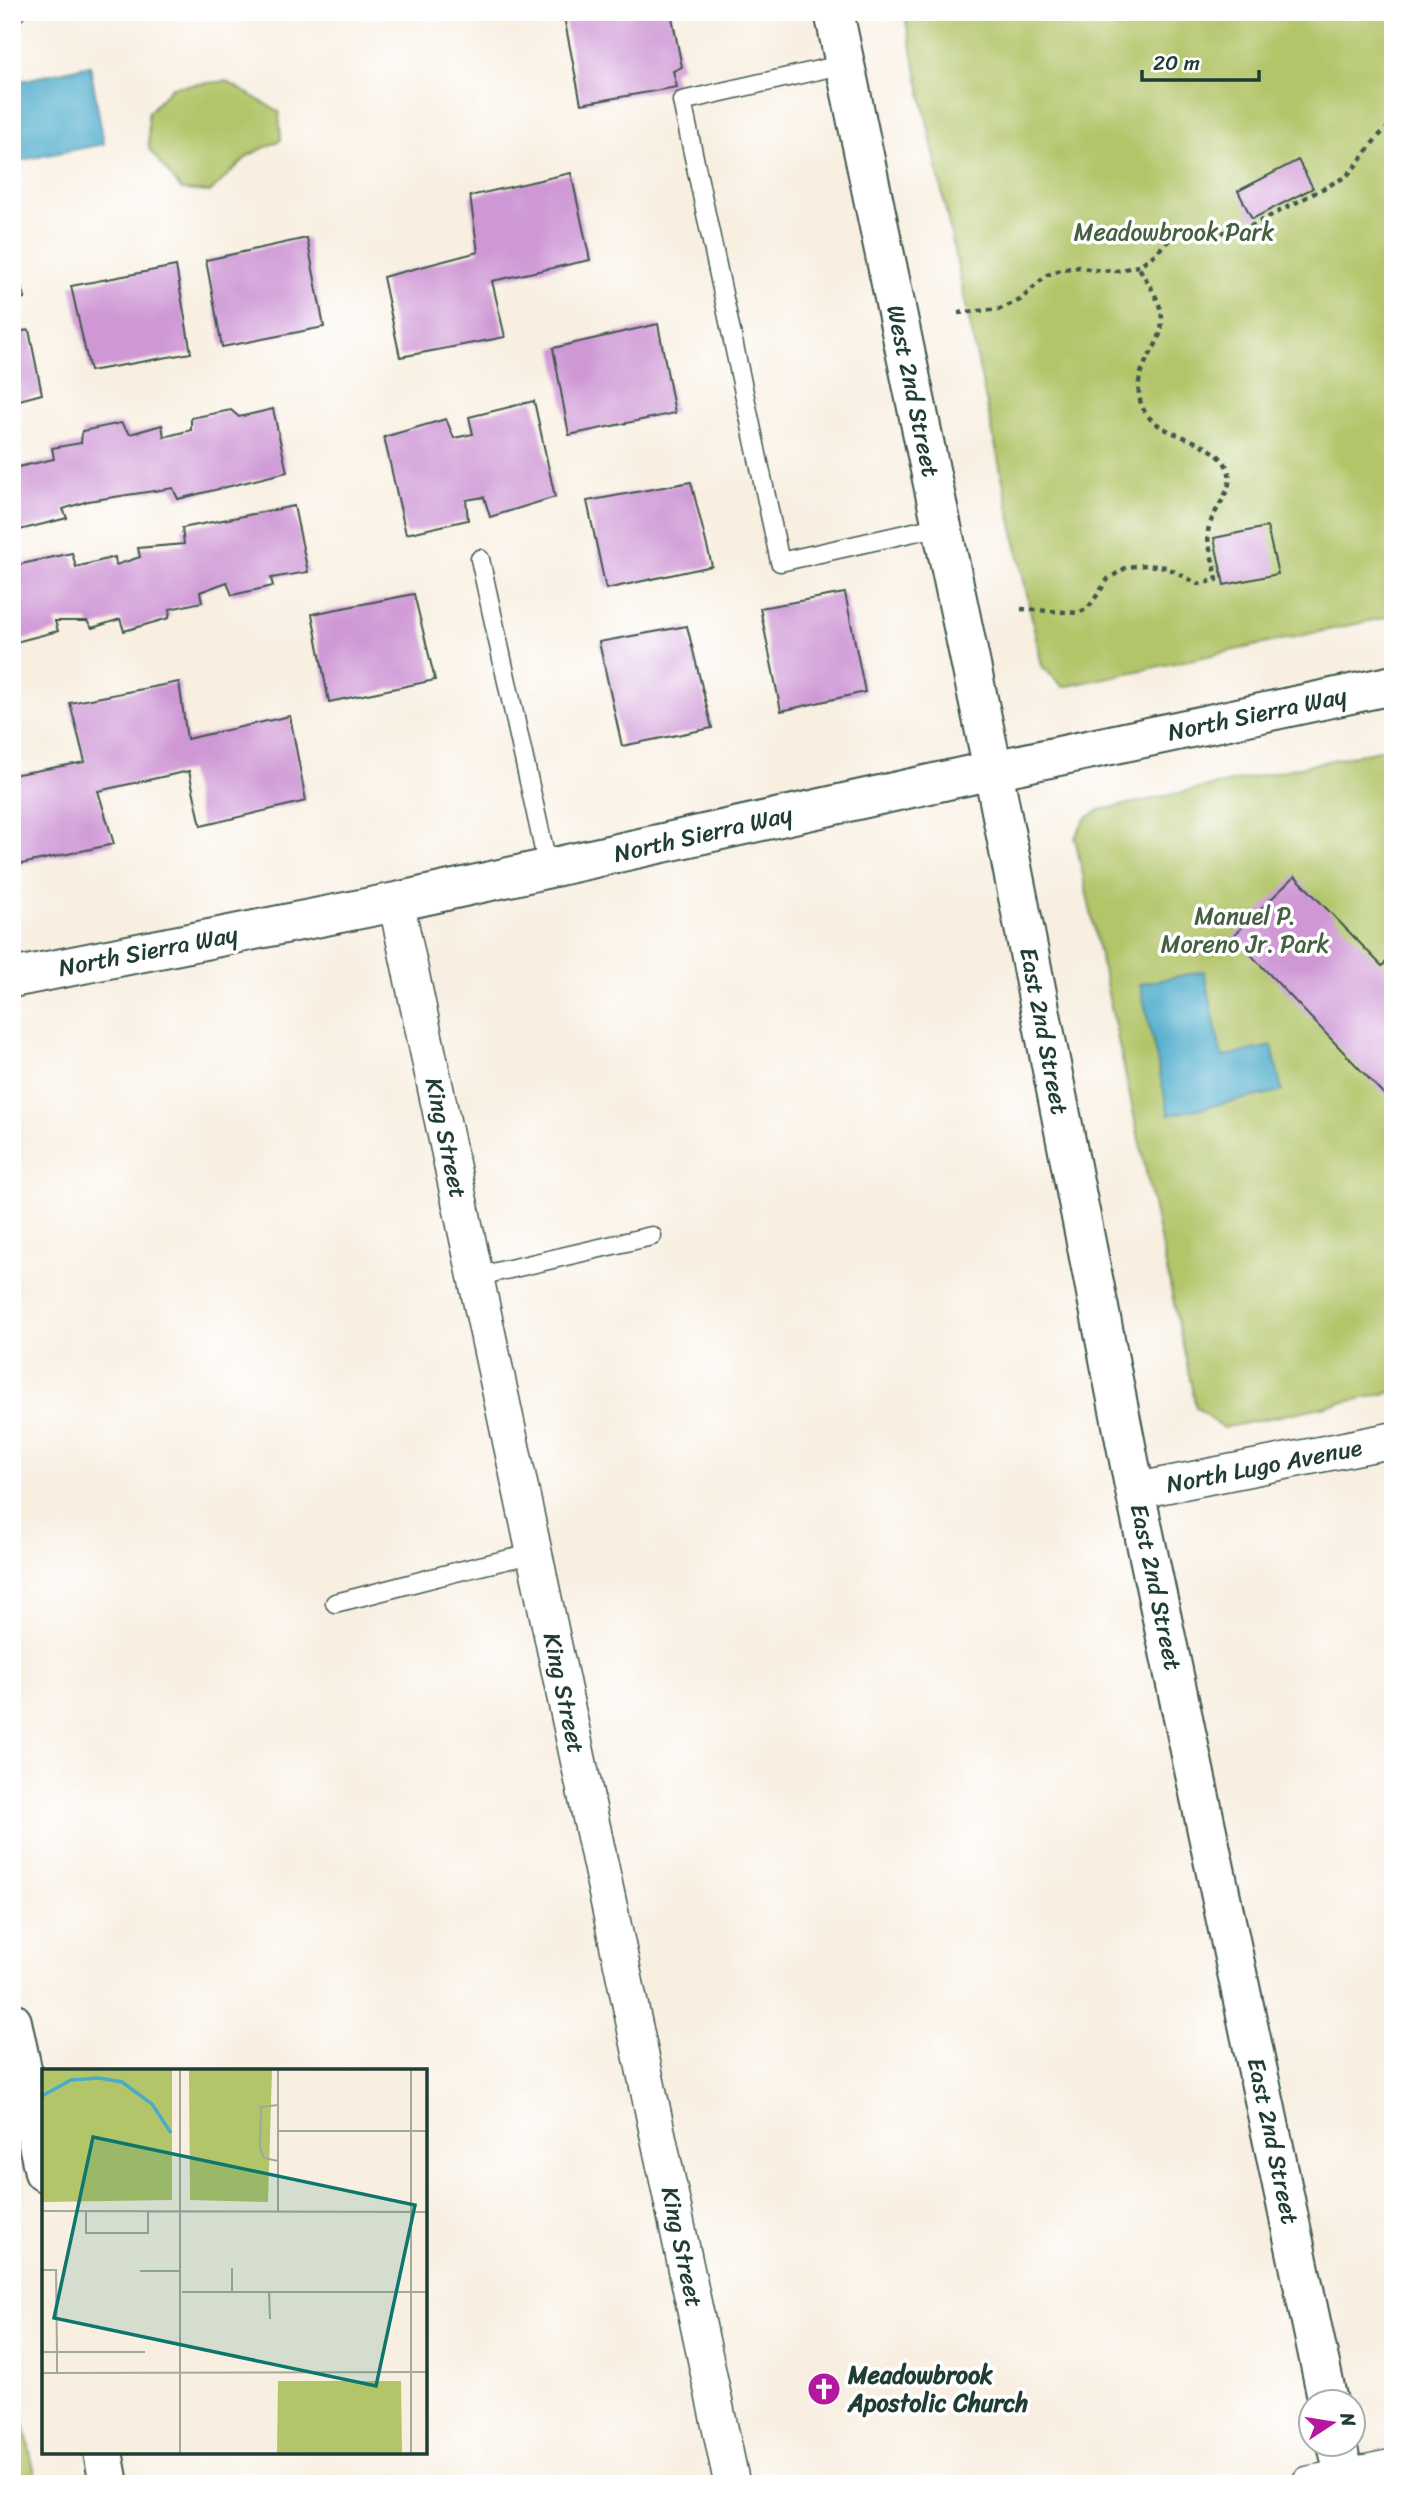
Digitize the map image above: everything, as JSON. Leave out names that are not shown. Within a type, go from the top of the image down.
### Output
[{"type":"street","name":"West 2nd Street","points":[[834,12],[993,770]]},
{"type":"street","name":"North Sierra Way","points":[[12,978],[396,902],[1393,685]]},
{"type":"street","name":"East 2nd Street","points":[[993,770],[1135,1491],[1325,2388]]},
{"type":"street","name":"King Street","points":[[396,902],[732,2484]]},
{"type":"street","name":"North Lugo Avenue","points":[[1135,1491],[1393,1440]]},
{"type":"street","points":[[12,2022],[42,2163]]},
{"type":"street","points":[[103,2454],[109,2484]]},
{"type":"street","points":[[1334,2472],[1393,2467]]},
{"type":"lane","points":[[845,64],[682,101],[779,562],[942,526]]},
{"type":"lane","points":[[480,559],[548,869]]},
{"type":"lane","points":[[475,1277],[652,1236]]},
{"type":"lane","points":[[335,1602],[412,1585],[478,1565],[534,1554]]},
{"type":"path","points":[[958,313],[999,309],[1020,300],[1046,275],[1063,269],[1079,267],[1117,271],[1138,266],[1180,233],[1193,230],[1238,233],[1345,177],[1358,165],[1368,148],[1385,129],[1393,124]]},
{"type":"path","points":[[1021,609],[1079,613],[1089,607],[1108,579],[1127,567],[1166,567],[1198,584],[1217,580],[1208,532],[1230,482],[1227,467],[1209,447],[1178,435],[1153,421],[1141,405],[1137,382],[1159,338],[1162,319],[1158,302],[1138,266]]},
{"type":"green space","name":"Meadowbrook Park","points":[[904,12],[1393,12],[1393,616],[1063,687],[1042,666]]},
{"type":"green space","points":[[226,81],[279,112],[281,140],[249,155],[210,192],[182,190],[149,149],[148,113],[172,87]]},
{"type":"green space","name":"Manuel P. Moreno Jr. Park","points":[[1393,747],[1393,1392],[1223,1428],[1196,1407],[1075,838],[1085,819],[1100,810]]},
{"type":"green space","points":[[12,2367],[37,2484],[12,2484]]},
{"type":"water","points":[[90,65],[104,144],[12,162],[12,83]]},
{"type":"water","points":[[1204,971],[1222,1057],[1272,1046],[1282,1091],[1169,1115],[1140,984]]},
{"type":"building","points":[[563,12],[671,12],[682,67],[673,71],[677,87],[581,104]]},
{"type":"building","points":[[1298,160],[1313,188],[1252,219],[1238,191]]},
{"type":"building","points":[[571,173],[590,260],[492,281],[505,337],[400,357],[383,277],[478,252],[470,196]]},
{"type":"building","points":[[307,238],[324,327],[222,347],[206,260]]},
{"type":"building","points":[[12,259],[25,298],[12,300]]},
{"type":"building","points":[[176,266],[191,353],[90,371],[71,286]]},
{"type":"building","points":[[658,324],[675,413],[569,435],[553,348]]},
{"type":"building","points":[[29,330],[42,394],[12,402],[12,333]]},
{"type":"building","points":[[534,401],[555,497],[490,517],[484,497],[466,500],[468,520],[406,534],[384,437],[446,419],[454,438],[473,434],[469,417]]},
{"type":"building","points":[[273,409],[287,472],[178,499],[173,488],[88,501],[63,509],[67,518],[12,532],[12,459],[16,458],[18,467],[54,459],[52,448],[81,443],[82,431],[121,423],[130,434],[162,425],[164,437],[191,430],[191,418],[231,410],[239,417]]},
{"type":"building","points":[[691,482],[712,566],[606,589],[587,501]]},
{"type":"building","points":[[294,506],[308,572],[271,578],[273,586],[232,595],[227,582],[200,592],[202,602],[170,609],[169,618],[124,631],[120,619],[92,628],[87,621],[55,621],[58,631],[12,643],[12,566],[72,553],[76,567],[115,557],[116,565],[140,557],[138,548],[184,544],[182,528]]},
{"type":"building","points":[[1267,527],[1278,574],[1224,585],[1214,538]]},
{"type":"building","points":[[845,593],[865,692],[781,711],[760,608]]},
{"type":"building","points":[[414,594],[435,680],[329,702],[312,614]]},
{"type":"building","points":[[687,626],[712,728],[622,746],[599,642]]},
{"type":"building","points":[[179,682],[187,739],[290,716],[306,801],[201,826],[189,771],[98,791],[114,844],[12,866],[12,775],[85,762],[70,703]]},
{"type":"building","points":[[1295,876],[1382,966],[1393,955],[1393,1104],[1233,936]]},
{"type":"place","name":"Meadowbrook Apostolic Church","points":[[824,2389]]}]
